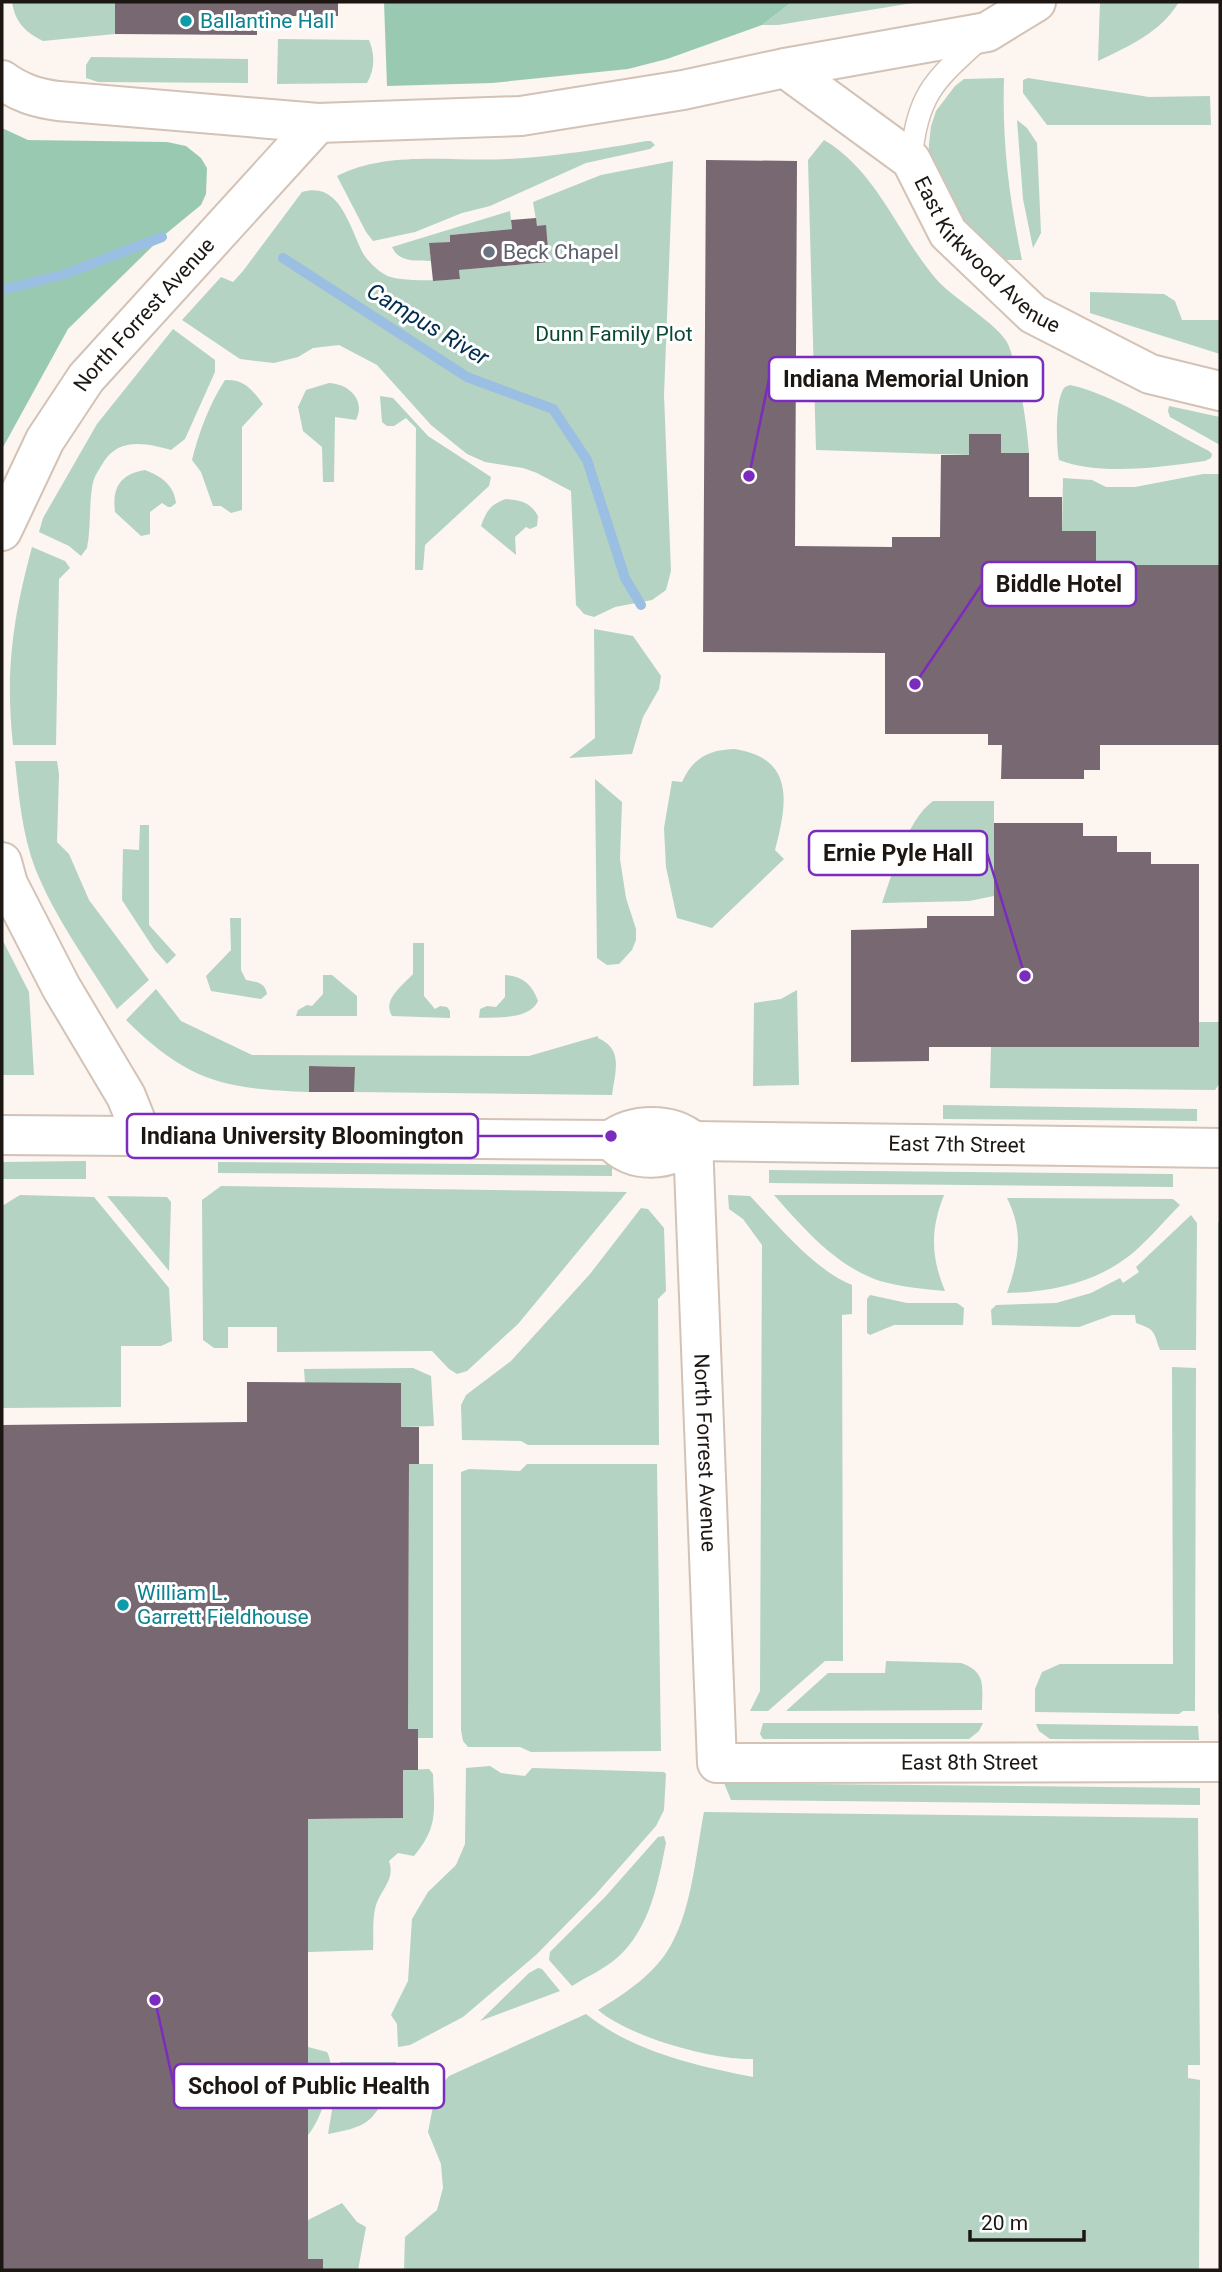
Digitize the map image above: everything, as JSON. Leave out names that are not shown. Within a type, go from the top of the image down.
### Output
[{"type":"street","points":[[2,80],[36,98],[58,101],[318,123],[521,116],[683,90],[785,68],[987,32],[1036,2]]},
{"type":"street","name":"East Kirkwood Avenue","points":[[785,68],[911,160],[948,233],[1033,314],[1150,374],[1220,391]]},
{"type":"street","name":"North Forrest Avenue","points":[[2,531],[45,440],[86,378],[318,123]]},
{"type":"street","points":[[2,862],[8,884],[61,987],[126,1096],[142,1136]]},
{"type":"street","name":"East 7th Street","points":[[2,1135],[611,1140],[626,1131],[648,1128],[679,1131],[693,1141],[1220,1148]]},
{"type":"street","name":"North Forrest Avenue","points":[[693,1141],[717,1763]]},
{"type":"street","name":"East 8th Street","points":[[717,1763],[1220,1762]]},
{"type":"lane","points":[[911,160],[917,115],[927,94],[945,70],[987,32]]},
{"type":"green space","points":[[12,2],[115,2],[115,34],[43,41],[22,26]]},
{"type":"green space","points":[[384,2],[792,2],[762,25],[667,59],[628,69],[492,83],[387,86]]},
{"type":"green space","points":[[792,2],[919,2],[778,25],[762,25]]},
{"type":"green space","points":[[1100,2],[1179,2],[1153,30],[1098,61]]},
{"type":"green space","points":[[278,39],[369,40],[372,73],[367,83],[277,84]]},
{"type":"green space","points":[[91,57],[248,59],[248,83],[98,82],[86,78],[86,65]]},
{"type":"green space","points":[[1004,78],[1007,169],[1022,260],[994,260],[969,235],[928,163],[931,126],[936,111],[955,86],[964,79]]},
{"type":"green space","points":[[1028,78],[1149,97],[1210,96],[1211,125],[1047,125],[1023,93],[1023,80]]},
{"type":"green space","points":[[1017,120],[1027,128],[1037,143],[1041,233],[1033,248],[1023,199]]},
{"type":"green space","points":[[2,128],[28,140],[167,142],[186,146],[201,158],[207,168],[206,194],[201,205],[162,237],[68,329],[2,449]]},
{"type":"green space","points":[[824,140],[842,153],[873,186],[937,280],[986,320],[1008,344],[1022,398],[1029,453],[1001,453],[1001,434],[969,434],[969,455],[816,450],[808,160]]},
{"type":"green space","points":[[646,141],[655,145],[650,149],[586,163],[490,206],[462,213],[415,232],[373,241],[337,176],[357,168],[398,160],[524,158]]},
{"type":"green space","name":"Dunn Family Plot","points":[[673,161],[664,395],[671,571],[666,590],[652,600],[615,607],[594,617],[584,614],[576,605],[571,491],[523,468],[485,462],[467,454],[431,425],[377,365],[339,345],[313,348],[298,357],[274,363],[240,359],[182,320],[221,277],[233,282],[302,192],[315,190],[326,193],[335,200],[349,221],[364,255],[384,274],[409,280],[460,279],[459,270],[549,262],[537,226],[533,202],[601,175]]},
{"type":"green space","points":[[510,211],[512,229],[450,235],[450,242],[429,244],[431,261],[403,258],[392,247]]},
{"type":"green space","points":[[1090,292],[1164,294],[1175,301],[1182,320],[1220,320],[1220,354],[1090,313]]},
{"type":"green space","points":[[173,329],[215,360],[215,372],[185,439],[171,450],[142,444],[125,446],[116,449],[103,463],[93,484],[87,548],[81,556],[69,546],[39,532],[43,518],[97,424]]},
{"type":"green space","points":[[225,380],[243,383],[263,404],[242,427],[242,510],[231,513],[221,506],[213,506],[201,472],[192,460],[205,419]]},
{"type":"green space","points":[[329,383],[343,386],[354,394],[359,413],[356,420],[335,417],[334,482],[323,482],[322,447],[303,431],[298,407],[306,390]]},
{"type":"green space","points":[[1070,385],[1104,396],[1141,414],[1209,451],[1211,458],[1205,461],[1131,469],[1093,468],[1059,460],[1059,401],[1065,387]]},
{"type":"green space","points":[[380,396],[393,398],[428,436],[491,477],[489,486],[425,545],[423,570],[415,570],[416,428],[406,418],[394,426],[387,426],[382,422]]},
{"type":"green space","points":[[1169,406],[1220,417],[1220,445],[1170,417]]},
{"type":"green space","points":[[145,470],[166,482],[173,491],[176,503],[168,507],[162,503],[150,512],[150,534],[141,536],[115,512],[114,503],[120,483],[129,475]]},
{"type":"green space","points":[[1203,474],[1220,474],[1220,565],[1096,565],[1096,531],[1062,531],[1063,478],[1092,480],[1106,487],[1135,487]]},
{"type":"green space","points":[[506,499],[525,503],[538,516],[537,526],[530,529],[526,527],[515,537],[516,555],[481,526],[490,509]]},
{"type":"green space","points":[[32,547],[65,561],[70,568],[59,579],[56,745],[13,745],[10,693],[12,645]]},
{"type":"green space","points":[[594,629],[633,636],[661,676],[659,689],[643,717],[632,754],[569,758],[595,738]]},
{"type":"green space","points":[[734,749],[754,754],[768,762],[777,773],[784,800],[775,850],[784,859],[712,928],[677,918],[666,867],[664,828],[672,781],[682,782],[691,767],[702,757],[716,751]]},
{"type":"green space","points":[[15,761],[57,761],[57,842],[69,854],[89,900],[149,980],[117,1009],[62,922],[35,868],[24,828]]},
{"type":"green space","points":[[595,779],[622,802],[620,859],[626,898],[636,929],[636,940],[632,950],[619,964],[607,965],[597,958]]},
{"type":"green space","points":[[933,801],[994,801],[994,896],[969,901],[882,903],[908,833]]},
{"type":"green space","points":[[140,825],[149,825],[149,925],[176,955],[167,964],[122,900],[123,849],[139,850]]},
{"type":"green space","points":[[230,918],[241,918],[241,970],[246,980],[260,983],[264,987],[267,994],[261,999],[211,991],[206,976],[231,950]]},
{"type":"green space","points":[[2,939],[29,992],[34,1075],[2,1075]]},
{"type":"green space","points":[[413,943],[424,943],[424,996],[435,1009],[440,1006],[447,1007],[450,1018],[392,1016],[391,999],[413,974]]},
{"type":"green space","points":[[323,975],[332,975],[357,996],[357,1016],[296,1016],[298,1010],[307,1005],[312,1006],[323,994]]},
{"type":"green space","points":[[505,975],[526,982],[538,1001],[528,1012],[479,1018],[480,1009],[487,1006],[496,1007],[505,997]]},
{"type":"green space","points":[[156,989],[181,1021],[252,1055],[529,1056],[598,1036],[612,1048],[615,1055],[616,1070],[612,1095],[354,1092],[354,1067],[310,1066],[309,1092],[231,1084],[209,1078],[169,1057],[126,1020]]},
{"type":"green space","points":[[797,990],[799,1085],[753,1086],[754,1003],[781,999]]},
{"type":"green space","points":[[1199,1022],[1220,1022],[1220,1083],[1215,1090],[990,1088],[991,1047],[1199,1047]]},
{"type":"green space","points":[[943,1105],[1197,1109],[1197,1121],[943,1119]]},
{"type":"green space","points":[[86,1161],[86,1179],[2,1179],[2,1162]]},
{"type":"green space","points":[[218,1162],[612,1165],[612,1176],[218,1173]]},
{"type":"green space","points":[[769,1170],[1173,1174],[1173,1187],[769,1183]]},
{"type":"green space","points":[[221,1186],[627,1192],[518,1324],[467,1371],[457,1374],[432,1351],[277,1352],[277,1327],[228,1327],[228,1348],[214,1348],[203,1340],[202,1200]]},
{"type":"green space","points":[[20,1195],[94,1197],[169,1288],[172,1341],[161,1346],[121,1346],[121,1407],[2,1408],[2,1206]]},
{"type":"green space","points":[[728,1195],[750,1196],[810,1258],[852,1285],[852,1314],[842,1315],[843,1661],[825,1661],[768,1711],[750,1711],[760,1691],[762,1245],[743,1219],[729,1209]]},
{"type":"green space","points":[[774,1195],[944,1195],[936,1220],[934,1243],[937,1267],[945,1291],[880,1281],[849,1266],[809,1233]]},
{"type":"green space","points":[[107,1196],[167,1197],[171,1202],[169,1271]]},
{"type":"green space","points":[[1007,1198],[1173,1199],[1180,1205],[1134,1252],[1106,1271],[1058,1287],[1007,1293],[1017,1257],[1018,1234]]},
{"type":"green space","points":[[641,1208],[648,1209],[664,1228],[666,1291],[658,1299],[659,1445],[528,1445],[521,1441],[462,1440],[461,1405],[466,1395],[511,1361],[590,1274]]},
{"type":"green space","points":[[1191,1215],[1197,1223],[1196,1350],[1160,1350],[1153,1332],[1136,1323],[1135,1315],[1112,1315],[1079,1327],[992,1325],[991,1310],[996,1305],[1056,1303],[1091,1293],[1120,1278],[1123,1283],[1139,1272],[1136,1267]]},
{"type":"green space","points":[[1220,1222],[1220,1714],[1218,1714]]},
{"type":"green space","points":[[870,1295],[907,1303],[957,1303],[964,1308],[963,1325],[894,1325],[870,1335],[867,1333],[867,1299]]},
{"type":"green space","points":[[1172,1367],[1196,1368],[1195,1711],[1183,1711],[1179,1714],[1035,1712],[1035,1689],[1042,1672],[1060,1664],[1173,1664]]},
{"type":"green space","points":[[413,1368],[431,1376],[434,1426],[401,1427],[401,1383],[305,1383],[304,1369]]},
{"type":"green space","points":[[409,1464],[433,1464],[433,1738],[418,1738],[418,1729],[408,1729]]},
{"type":"green space","points":[[527,1464],[657,1464],[661,1751],[531,1752],[520,1747],[468,1747],[463,1741],[461,1472],[469,1469],[520,1471]]},
{"type":"green space","points":[[886,1661],[961,1663],[969,1667],[981,1681],[982,1710],[786,1711],[828,1673],[885,1673]]},
{"type":"green space","points":[[763,1723],[983,1723],[979,1731],[969,1739],[763,1739],[760,1734]]},
{"type":"green space","points":[[1036,1724],[1198,1726],[1199,1740],[1050,1739],[1039,1731]]},
{"type":"green space","points":[[490,1766],[501,1773],[525,1776],[532,1768],[664,1772],[664,1810],[656,1826],[596,1894],[536,1955],[463,2017],[410,2045],[398,2047],[397,2024],[391,2015],[408,1981],[412,1919],[428,1892],[456,1865],[465,1844],[466,1768]]},
{"type":"green space","points":[[429,1769],[433,1774],[434,1798],[428,1836],[414,1856],[398,1853],[389,1861],[389,1880],[374,1914],[373,1950],[308,1952],[308,1819],[403,1818],[403,1770]]},
{"type":"green space","points":[[724,1783],[1200,1788],[1200,1805],[731,1800]]},
{"type":"green space","points":[[704,1812],[1198,1818],[1200,2065],[1188,2065],[1188,2078],[1200,2080],[1199,2270],[404,2270],[405,2237],[437,2210],[443,2188],[441,2164],[428,2132],[436,2091],[449,2076],[586,2014],[623,2038],[665,2055],[753,2077],[753,2059],[716,2056],[672,2045],[630,2029],[598,2010],[648,1974],[671,1945],[689,1897]]},
{"type":"green space","points":[[664,1836],[666,1843],[656,1889],[638,1933],[618,1957],[572,1986],[549,1960],[550,1952],[605,1897],[658,1837]]},
{"type":"green space","points":[[538,1968],[542,1969],[560,1991],[480,2021],[529,1973]]},
{"type":"green space","points":[[308,2047],[327,2052],[331,2070],[323,2106],[308,2135]]},
{"type":"green space","points":[[340,2062],[396,2062],[390,2085],[375,2114],[356,2127],[328,2134]]},
{"type":"green space","points":[[342,2203],[357,2222],[366,2227],[358,2270],[323,2270],[322,2259],[308,2259],[308,2220]]},
{"type":"building","name":"Ballantine Hall","points":[[115,2],[338,2],[338,16],[257,16],[257,35],[115,34]]},
{"type":"building","points":[[706,160],[797,161],[795,546],[892,547],[892,537],[940,537],[941,455],[969,455],[969,434],[1001,434],[1001,453],[1029,453],[1029,497],[1062,497],[1062,531],[1096,531],[1096,565],[1220,565],[1220,745],[1100,745],[1100,770],[1084,770],[1084,779],[1001,779],[1002,745],[988,745],[988,734],[885,734],[885,653],[703,652]]},
{"type":"building","name":"Beck Chapel","points":[[536,218],[537,226],[546,225],[549,262],[459,270],[460,279],[433,281],[429,243],[450,242],[450,235],[512,229],[511,220]]},
{"type":"building","points":[[994,823],[1083,823],[1083,836],[1117,836],[1117,852],[1151,852],[1151,864],[1199,864],[1199,1047],[929,1047],[929,1061],[851,1062],[851,930],[927,928],[927,916],[994,916]]},
{"type":"building","points":[[309,1066],[355,1067],[354,1092],[309,1092]]},
{"type":"building","points":[[247,1382],[401,1383],[401,1427],[419,1427],[419,1464],[409,1464],[408,1729],[418,1729],[418,1770],[403,1770],[403,1818],[308,1819],[308,2259],[323,2259],[323,2270],[2,2270],[2,1425],[247,1422]]},
{"type":"waterway","name":"Campus River","points":[[2,290],[65,274],[162,237]]},
{"type":"waterway","name":"Campus River","points":[[283,258],[467,377],[553,409],[587,460],[625,578],[641,605]]},
{"type":"place","name":"Ballantine Hall","points":[[186,21]]},
{"type":"place","name":"Beck Chapel","points":[[489,252]]},
{"type":"place","name":"Indiana Memorial Union","points":[[749,476]]},
{"type":"place","name":"Biddle Hotel","points":[[915,684]]},
{"type":"place","name":"Ernie Pyle Hall","points":[[1025,976]]},
{"type":"place","name":"Indiana University Bloomington","points":[[611,1136]]},
{"type":"place","name":"William L. Garrett Fieldhouse","points":[[123,1605]]},
{"type":"place","name":"School of Public Health","points":[[155,2000]]}]
